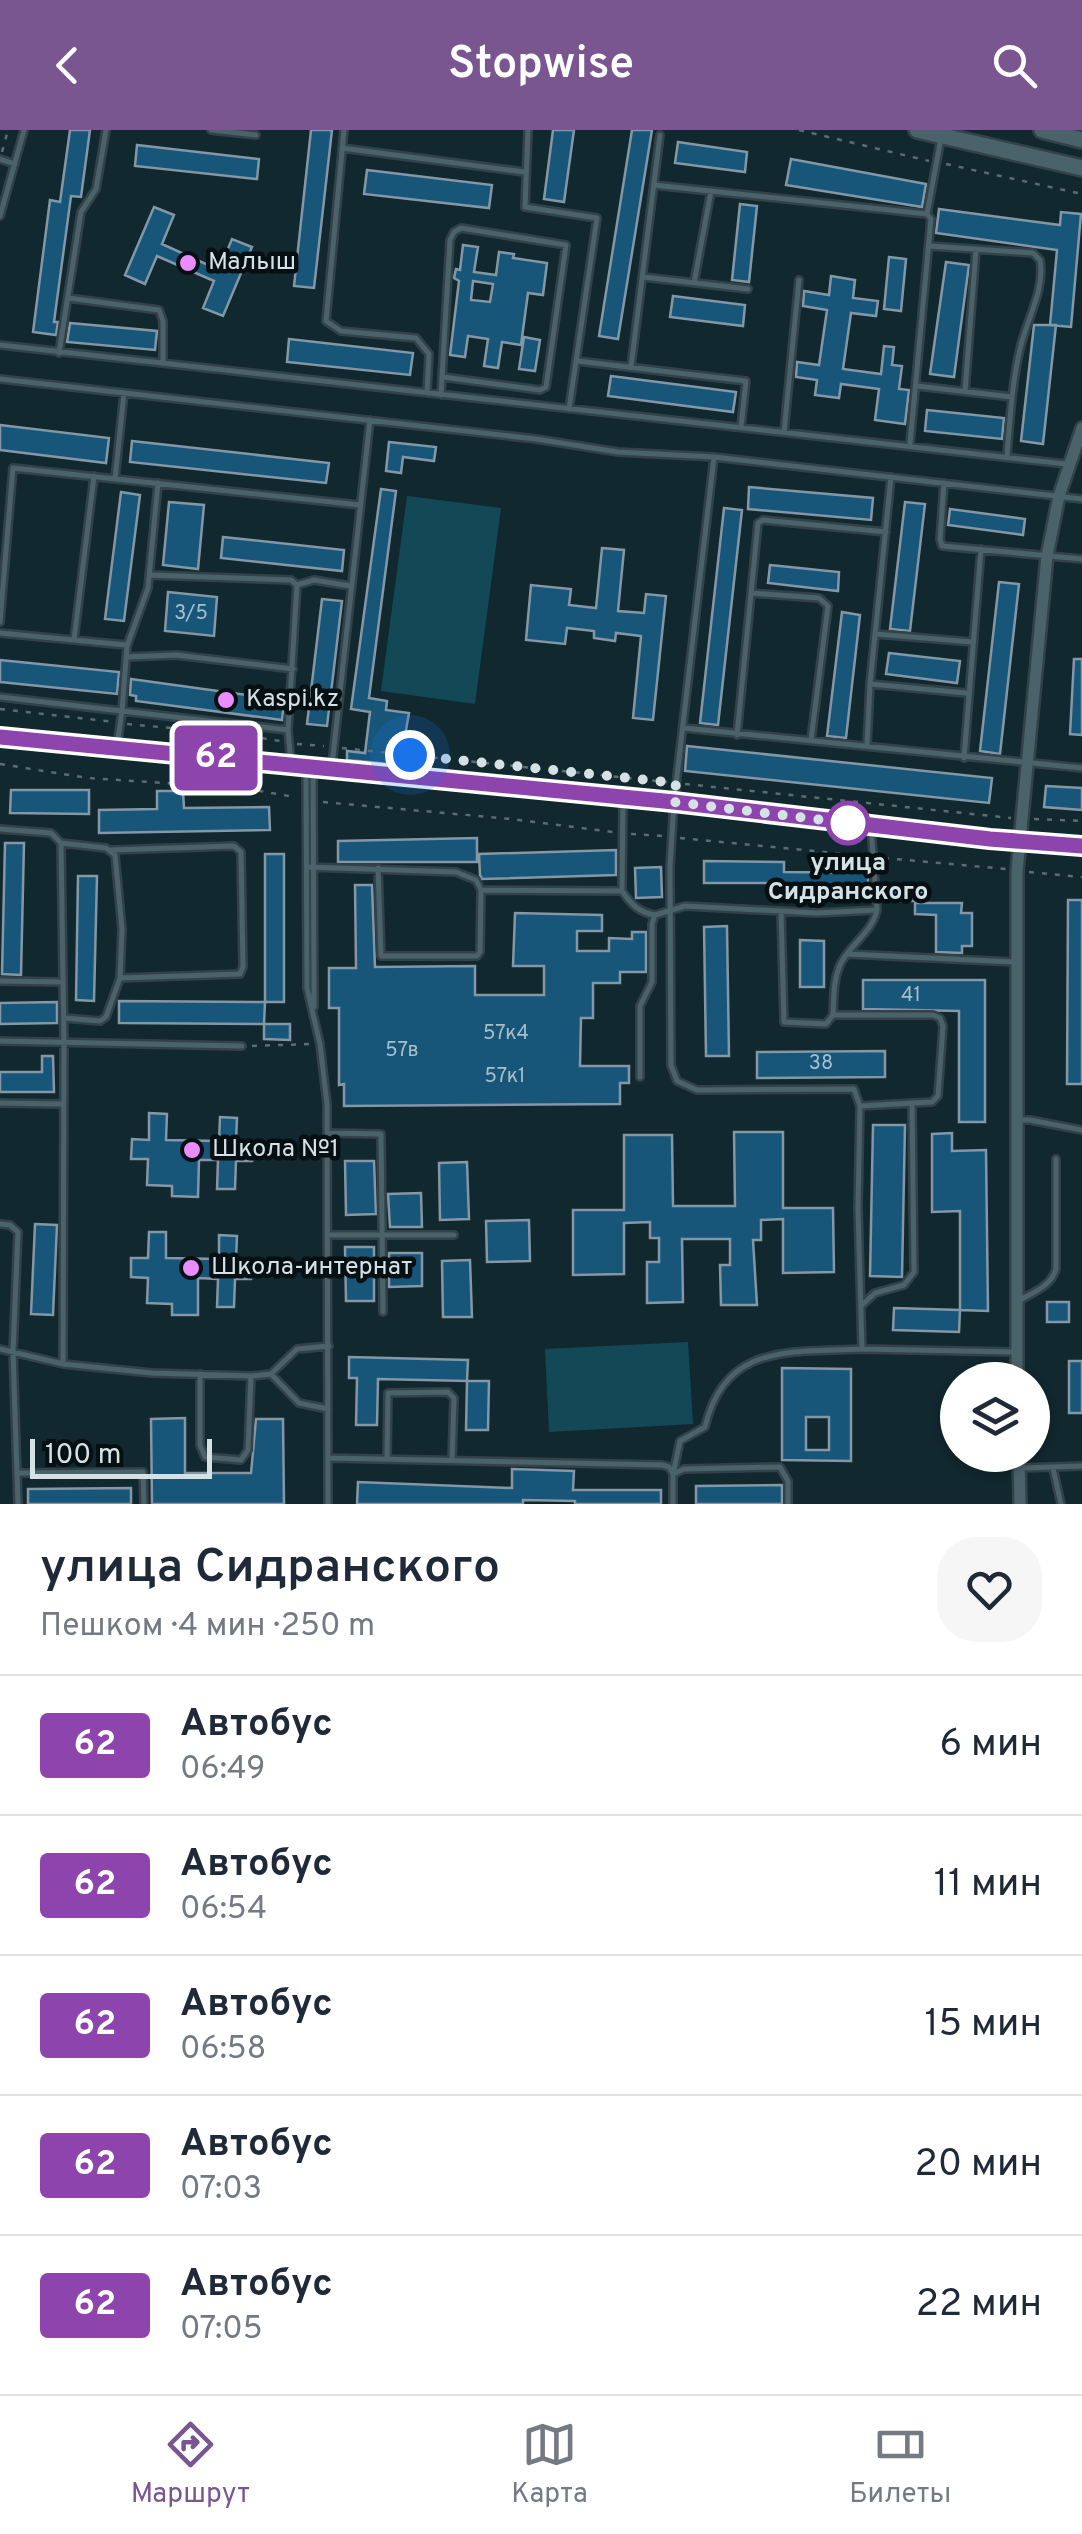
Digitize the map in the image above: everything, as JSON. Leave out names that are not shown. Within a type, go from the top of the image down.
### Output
[{"type":"main road","points":[[918,130],[1082,168]]},
{"type":"main road","points":[[1042,130],[1082,140]]},
{"type":"street","points":[[1016,1362],[1017,870],[1048,556],[1059,496],[1082,428]]},
{"type":"street","points":[[0,737],[1082,846]]},
{"type":"street","points":[[1019,1472],[1020,1504]]},
{"type":"lane","points":[[0,216],[24,130]]},
{"type":"lane","points":[[59,353],[82,212],[96,189],[106,130]]},
{"type":"lane","points":[[211,130],[256,134]]},
{"type":"lane","points":[[344,130],[326,321],[341,331],[416,338],[430,354],[427,393]]},
{"type":"lane","points":[[528,130],[525,208],[597,218],[569,409]]},
{"type":"lane","points":[[631,368],[660,135]]},
{"type":"lane","points":[[926,214],[941,136]]},
{"type":"lane","points":[[342,148],[524,172]]},
{"type":"lane","points":[[0,159],[15,164]]},
{"type":"lane","points":[[654,185],[926,214],[932,219],[910,444]]},
{"type":"lane","points":[[694,283],[711,191]]},
{"type":"lane","points":[[441,395],[450,240],[454,232],[461,228],[566,244],[546,387],[540,390],[444,377]]},
{"type":"lane","points":[[929,246],[1032,253],[1041,264],[1012,397],[1007,456]]},
{"type":"lane","points":[[966,392],[976,250]]},
{"type":"lane","points":[[642,277],[748,290]]},
{"type":"lane","points":[[784,432],[799,280]]},
{"type":"lane","points":[[68,298],[160,310],[164,363]]},
{"type":"lane","points":[[0,346],[1069,464]]},
{"type":"lane","points":[[577,361],[746,381],[741,427]]},
{"type":"lane","points":[[0,379],[618,452],[714,457],[1082,499]]},
{"type":"lane","points":[[917,386],[1012,397]]},
{"type":"lane","points":[[114,478],[124,393]]},
{"type":"lane","points":[[331,770],[370,420]]},
{"type":"lane","points":[[714,457],[674,802],[671,1065],[677,1081],[696,1090],[850,1087],[858,1092],[862,1349]]},
{"type":"lane","points":[[0,622],[13,468],[360,504]]},
{"type":"lane","points":[[74,640],[94,476]]},
{"type":"lane","points":[[867,746],[891,477]]},
{"type":"lane","points":[[116,749],[127,646],[148,588],[158,484]]},
{"type":"lane","points":[[944,484],[942,546],[1082,559]]},
{"type":"lane","points":[[737,735],[755,527],[762,520],[886,532]]},
{"type":"lane","points":[[964,758],[981,549]]},
{"type":"lane","points":[[149,575],[290,580],[297,586]]},
{"type":"lane","points":[[297,586],[314,580],[351,586]]},
{"type":"lane","points":[[297,586],[287,743],[304,767],[310,800],[314,1014],[328,1133],[328,1504]]},
{"type":"lane","points":[[752,593],[819,598],[828,606],[811,740]]},
{"type":"lane","points":[[0,633],[127,646]]},
{"type":"lane","points":[[876,634],[972,642]]},
{"type":"lane","points":[[127,657],[176,655],[293,669]]},
{"type":"lane","points":[[870,684],[968,693]]},
{"type":"lane","points":[[0,697],[288,730]]},
{"type":"lane","points":[[684,728],[1082,768]]},
{"type":"lane","points":[[624,797],[622,891],[643,913],[654,915],[685,906],[850,914],[877,910]]},
{"type":"lane","points":[[782,911],[784,1022],[826,1024],[833,1015],[834,987],[847,954],[875,921],[871,826]]},
{"type":"lane","points":[[0,828],[51,833],[61,843],[110,850],[234,846],[241,852],[240,974],[120,978]]},
{"type":"lane","points":[[61,843],[63,1364]]},
{"type":"lane","points":[[64,1018],[104,1019],[120,978],[120,905],[114,855],[110,850]]},
{"type":"lane","points":[[310,867],[378,868],[466,874],[476,880],[481,890],[477,956],[381,956],[378,868]]},
{"type":"lane","points":[[481,890],[622,891]]},
{"type":"lane","points":[[640,1078],[640,1006],[652,982],[654,915]]},
{"type":"lane","points":[[847,954],[1016,962]]},
{"type":"lane","points":[[0,980],[62,982]]},
{"type":"lane","points":[[833,1015],[933,1014],[944,1026],[941,1091],[932,1102],[860,1106]]},
{"type":"lane","points":[[0,1042],[242,1046]]},
{"type":"lane","points":[[0,1103],[62,1104]]},
{"type":"lane","points":[[860,1306],[876,1292],[904,1285],[914,1272],[912,1103]]},
{"type":"lane","points":[[1018,1120],[1082,1130]]},
{"type":"lane","points":[[328,1133],[381,1134],[383,1312]]},
{"type":"lane","points":[[1017,1301],[1046,1285],[1056,1269],[1056,1159]]},
{"type":"lane","points":[[0,1224],[10,1225],[18,1232],[13,1352],[18,1504]]},
{"type":"lane","points":[[329,1235],[454,1235]]},
{"type":"lane","points":[[0,1349],[63,1364],[152,1373],[250,1376],[271,1374],[297,1350],[329,1346]]},
{"type":"lane","points":[[674,1504],[673,1474],[680,1441],[705,1427],[718,1389],[736,1369],[764,1357],[862,1349],[1016,1352]]},
{"type":"lane","points":[[200,1374],[200,1445],[204,1457],[241,1460],[248,1450],[250,1376]]},
{"type":"lane","points":[[271,1374],[300,1403],[328,1409]]},
{"type":"lane","points":[[388,1458],[388,1393],[448,1392],[454,1398],[452,1460]]},
{"type":"lane","points":[[328,1458],[662,1465],[673,1474]]},
{"type":"lane","points":[[1061,1504],[1052,1467],[1082,1466]]},
{"type":"lane","points":[[673,1474],[684,1468],[780,1467],[788,1481],[788,1504]]},
{"type":"lane","points":[[18,1473],[143,1472],[144,1504]]},
{"type":"path","points":[[0,159],[8,130]]},
{"type":"path","points":[[0,709],[287,743],[1022,819],[1082,821]]},
{"type":"path","points":[[232,788],[236,734]]},
{"type":"path","points":[[0,764],[88,778],[232,788],[621,834],[1082,878]]},
{"type":"path","points":[[242,1046],[320,1044]]},
{"type":"shaded area","points":[[407,496],[501,508],[475,704],[381,691]]},
{"type":"shaded area","points":[[688,1342],[693,1424],[549,1432],[545,1349]]},
{"type":"building","points":[[70,130],[90,130],[81,197],[71,196],[54,322],[58,322],[56,335],[33,332],[50,200],[60,202]]},
{"type":"building","points":[[311,130],[332,130],[314,288],[294,286]]},
{"type":"building","points":[[553,130],[574,130],[564,202],[544,199]]},
{"type":"building","points":[[632,130],[652,130],[618,339],[599,336]]},
{"type":"building","points":[[678,142],[747,152],[745,172],[675,163]]},
{"type":"building","points":[[137,145],[259,159],[257,179],[135,166]]},
{"type":"building","points":[[791,159],[926,184],[922,207],[786,185]]},
{"type":"building","points":[[367,170],[492,185],[489,208],[364,194]]},
{"type":"building","points":[[740,204],[757,206],[749,282],[732,280]]},
{"type":"building","name":"Малыш","points":[[154,207],[174,215],[162,244],[219,270],[232,239],[252,247],[223,316],[203,308],[214,281],[157,256],[145,284],[125,275]]},
{"type":"building","points":[[939,209],[1060,225],[1061,212],[1081,214],[1071,327],[1050,325],[1057,250],[936,233]]},
{"type":"building","points":[[463,245],[478,247],[474,272],[496,275],[499,252],[547,263],[543,295],[528,293],[521,345],[502,342],[498,368],[484,366],[488,339],[468,336],[465,357],[450,355],[459,281],[454,278],[456,269],[460,270]],"holes":[[[473,281],[493,284],[490,302],[471,300]]]},
{"type":"building","points":[[889,257],[906,259],[901,311],[884,309]]},
{"type":"building","points":[[946,262],[969,265],[954,377],[930,374]]},
{"type":"building","points":[[831,276],[855,280],[853,298],[878,301],[876,316],[851,313],[843,369],[881,374],[884,346],[894,347],[892,365],[902,366],[899,389],[909,390],[905,424],[875,420],[879,389],[841,384],[839,398],[815,395],[817,380],[796,377],[797,362],[819,365],[827,310],[803,306],[804,291],[829,295]]},
{"type":"building","points":[[673,296],[745,305],[743,326],[670,317]]},
{"type":"building","points":[[70,323],[157,331],[155,350],[67,342]]},
{"type":"building","points":[[1034,325],[1056,325],[1043,444],[1021,441]]},
{"type":"building","points":[[524,337],[540,340],[535,371],[519,369]]},
{"type":"building","points":[[289,339],[413,353],[410,375],[287,362]]},
{"type":"building","points":[[611,376],[736,392],[733,412],[608,396]]},
{"type":"building","points":[[927,410],[1004,418],[1002,439],[925,431]]},
{"type":"building","points":[[0,425],[109,438],[106,463],[0,450]]},
{"type":"building","points":[[132,441],[329,463],[326,483],[130,462]]},
{"type":"building","points":[[389,442],[436,447],[434,461],[403,457],[401,473],[386,471]]},
{"type":"building","points":[[749,487],[873,498],[871,520],[748,509]]},
{"type":"building","points":[[381,489],[396,491],[369,698],[387,701],[386,710],[409,713],[400,765],[347,760],[347,751],[365,753],[370,712],[351,709]]},
{"type":"building","points":[[121,492],[140,495],[124,621],[105,619]]},
{"type":"building","points":[[169,502],[204,505],[198,569],[163,565]]},
{"type":"building","points":[[905,502],[925,504],[910,631],[890,629]]},
{"type":"building","points":[[724,508],[742,510],[718,725],[700,723]]},
{"type":"building","points":[[950,509],[1025,519],[1023,535],[948,525]]},
{"type":"building","points":[[223,537],[344,550],[342,571],[221,558]]},
{"type":"building","points":[[602,548],[624,550],[618,611],[644,613],[646,594],[666,596],[653,720],[633,718],[641,636],[616,633],[615,641],[594,638],[594,631],[567,628],[565,644],[526,640],[531,585],[571,589],[569,605],[596,608]]},
{"type":"building","points":[[770,565],[839,572],[838,591],[768,583]]},
{"type":"building","points":[[999,582],[1019,584],[1000,754],[980,751]]},
{"type":"building","points":[[168,592],[217,597],[214,636],[165,631]]},
{"type":"building","points":[[322,599],[342,601],[327,726],[307,724]]},
{"type":"building","points":[[842,612],[860,615],[846,738],[827,736]]},
{"type":"building","points":[[889,653],[960,661],[957,683],[886,674]]},
{"type":"building","points":[[1074,659],[1082,659],[1082,735],[1070,734]]},
{"type":"building","points":[[0,660],[119,672],[117,694],[0,682]]},
{"type":"building","points":[[131,679],[284,700],[282,720],[136,701],[136,696],[130,695]]},
{"type":"building","points":[[687,746],[992,778],[989,803],[685,771]]},
{"type":"building","points":[[1046,786],[1082,788],[1082,810],[1044,807]]},
{"type":"building","points":[[11,790],[89,790],[89,814],[10,813]]},
{"type":"building","points":[[157,791],[183,791],[184,808],[269,807],[270,830],[99,833],[99,810],[157,809]]},
{"type":"building","points":[[477,838],[477,862],[338,862],[338,841]]},
{"type":"building","points":[[5,843],[24,843],[21,975],[2,974]]},
{"type":"building","points":[[616,850],[616,875],[482,879],[480,875],[479,854]]},
{"type":"building","points":[[265,854],[284,854],[284,1002],[265,1002]]},
{"type":"building","points":[[704,861],[784,862],[784,872],[868,873],[868,895],[788,894],[788,883],[704,883]]},
{"type":"building","points":[[661,867],[662,897],[636,898],[635,868]]},
{"type":"building","points":[[78,876],[97,876],[94,1001],[76,1000]]},
{"type":"building","points":[[355,885],[372,885],[375,967],[475,966],[475,995],[544,995],[544,966],[513,966],[515,913],[602,915],[602,931],[577,931],[577,951],[609,951],[609,938],[632,939],[632,932],[646,932],[646,972],[620,972],[620,983],[593,983],[593,1018],[581,1018],[580,1066],[629,1066],[629,1083],[620,1083],[620,1104],[344,1106],[344,1084],[339,1085],[339,1008],[329,1008],[329,968],[356,968]]},
{"type":"building","points":[[891,888],[922,888],[922,901],[891,901]]},
{"type":"building","points":[[1068,900],[1082,900],[1082,1084],[1067,1084]]},
{"type":"building","points":[[915,903],[962,903],[961,913],[972,913],[972,946],[962,946],[962,953],[936,952],[936,915],[915,914]]},
{"type":"building","points":[[727,926],[729,1056],[706,1056],[704,927]]},
{"type":"building","points":[[800,940],[824,941],[824,987],[800,987]]},
{"type":"building","points":[[863,980],[985,980],[985,1122],[959,1122],[959,1011],[863,1009]]},
{"type":"building","points":[[119,1001],[265,1002],[264,1024],[119,1023]]},
{"type":"building","points":[[57,1002],[57,1023],[0,1024],[0,1003]]},
{"type":"building","points":[[264,1024],[290,1024],[290,1040],[264,1039]]},
{"type":"building","points":[[885,1051],[885,1077],[757,1078],[757,1052]]},
{"type":"building","points":[[42,1056],[53,1056],[54,1092],[0,1092],[0,1072],[42,1072]]},
{"type":"building","name":"Школа №1","points":[[149,1113],[167,1114],[166,1140],[219,1141],[220,1117],[237,1118],[236,1141],[252,1141],[252,1161],[236,1161],[235,1189],[217,1189],[218,1160],[199,1160],[198,1197],[172,1196],[172,1186],[147,1185],[148,1159],[131,1159],[132,1139],[149,1140]]},
{"type":"building","points":[[873,1125],[905,1125],[902,1277],[870,1276]]},
{"type":"building","points":[[734,1132],[783,1132],[783,1208],[833,1208],[834,1272],[783,1273],[783,1219],[761,1220],[761,1240],[753,1240],[757,1305],[721,1305],[720,1265],[730,1265],[730,1239],[682,1239],[683,1302],[647,1303],[647,1262],[659,1262],[659,1238],[650,1238],[650,1222],[624,1223],[624,1274],[573,1275],[573,1210],[624,1210],[624,1135],[672,1135],[673,1206],[735,1206]]},
{"type":"building","points":[[952,1133],[952,1151],[986,1150],[988,1311],[960,1310],[960,1211],[932,1212],[932,1134]]},
{"type":"building","points":[[345,1161],[374,1161],[376,1214],[346,1215]]},
{"type":"building","points":[[467,1162],[469,1219],[440,1220],[439,1163]]},
{"type":"building","points":[[421,1193],[422,1227],[390,1227],[388,1194]]},
{"type":"building","points":[[529,1220],[530,1261],[487,1262],[486,1221]]},
{"type":"building","points":[[35,1224],[57,1225],[53,1315],[31,1314]]},
{"type":"building","name":"Школа-интернат","points":[[149,1232],[166,1232],[166,1258],[219,1259],[219,1235],[237,1236],[236,1259],[252,1260],[251,1279],[235,1279],[234,1307],[217,1307],[218,1279],[198,1278],[198,1315],[172,1315],[172,1304],[147,1303],[148,1278],[131,1277],[131,1258],[148,1258]]},
{"type":"building","points":[[345,1247],[374,1247],[374,1301],[346,1301]]},
{"type":"building","points":[[389,1253],[422,1253],[422,1286],[389,1287]]},
{"type":"building","points":[[470,1260],[472,1317],[443,1317],[442,1261]]},
{"type":"building","points":[[1047,1302],[1069,1302],[1069,1322],[1047,1322]]},
{"type":"building","points":[[894,1308],[960,1310],[959,1332],[893,1330]]},
{"type":"building","points":[[349,1357],[468,1360],[467,1381],[378,1379],[377,1425],[356,1425],[357,1378],[349,1378]]},
{"type":"building","points":[[1069,1361],[1082,1361],[1082,1413],[1069,1413]]},
{"type":"building","points":[[782,1368],[851,1369],[851,1461],[782,1460]],"holes":[[[806,1417],[829,1417],[829,1450],[806,1450]]]},
{"type":"building","points":[[467,1381],[489,1381],[488,1430],[466,1430]]},
{"type":"building","points":[[185,1418],[185,1473],[251,1473],[256,1419],[283,1419],[284,1504],[152,1504],[151,1419]]},
{"type":"building","points":[[512,1469],[574,1471],[573,1490],[661,1490],[661,1504],[523,1500],[523,1504],[357,1504],[358,1482],[512,1488]]},
{"type":"building","points":[[782,1485],[782,1504],[696,1504],[696,1486]]},
{"type":"building","points":[[131,1488],[131,1504],[28,1504],[28,1489]]},
{"type":"bus line","name":"62","points":[[0,737],[1082,846]]},
{"type":"place","name":"Малыш","points":[[188,263]]},
{"type":"place","name":"Kaspi.kz","points":[[226,700]]},
{"type":"place","name":"улица Сидранского","points":[[848,823]]},
{"type":"place","name":"Школа №1","points":[[192,1150]]},
{"type":"place","name":"Школа-интернат","points":[[191,1268]]},
{"type":"route","points":[[410,755],[676,783],[674,802],[848,823]]}]
